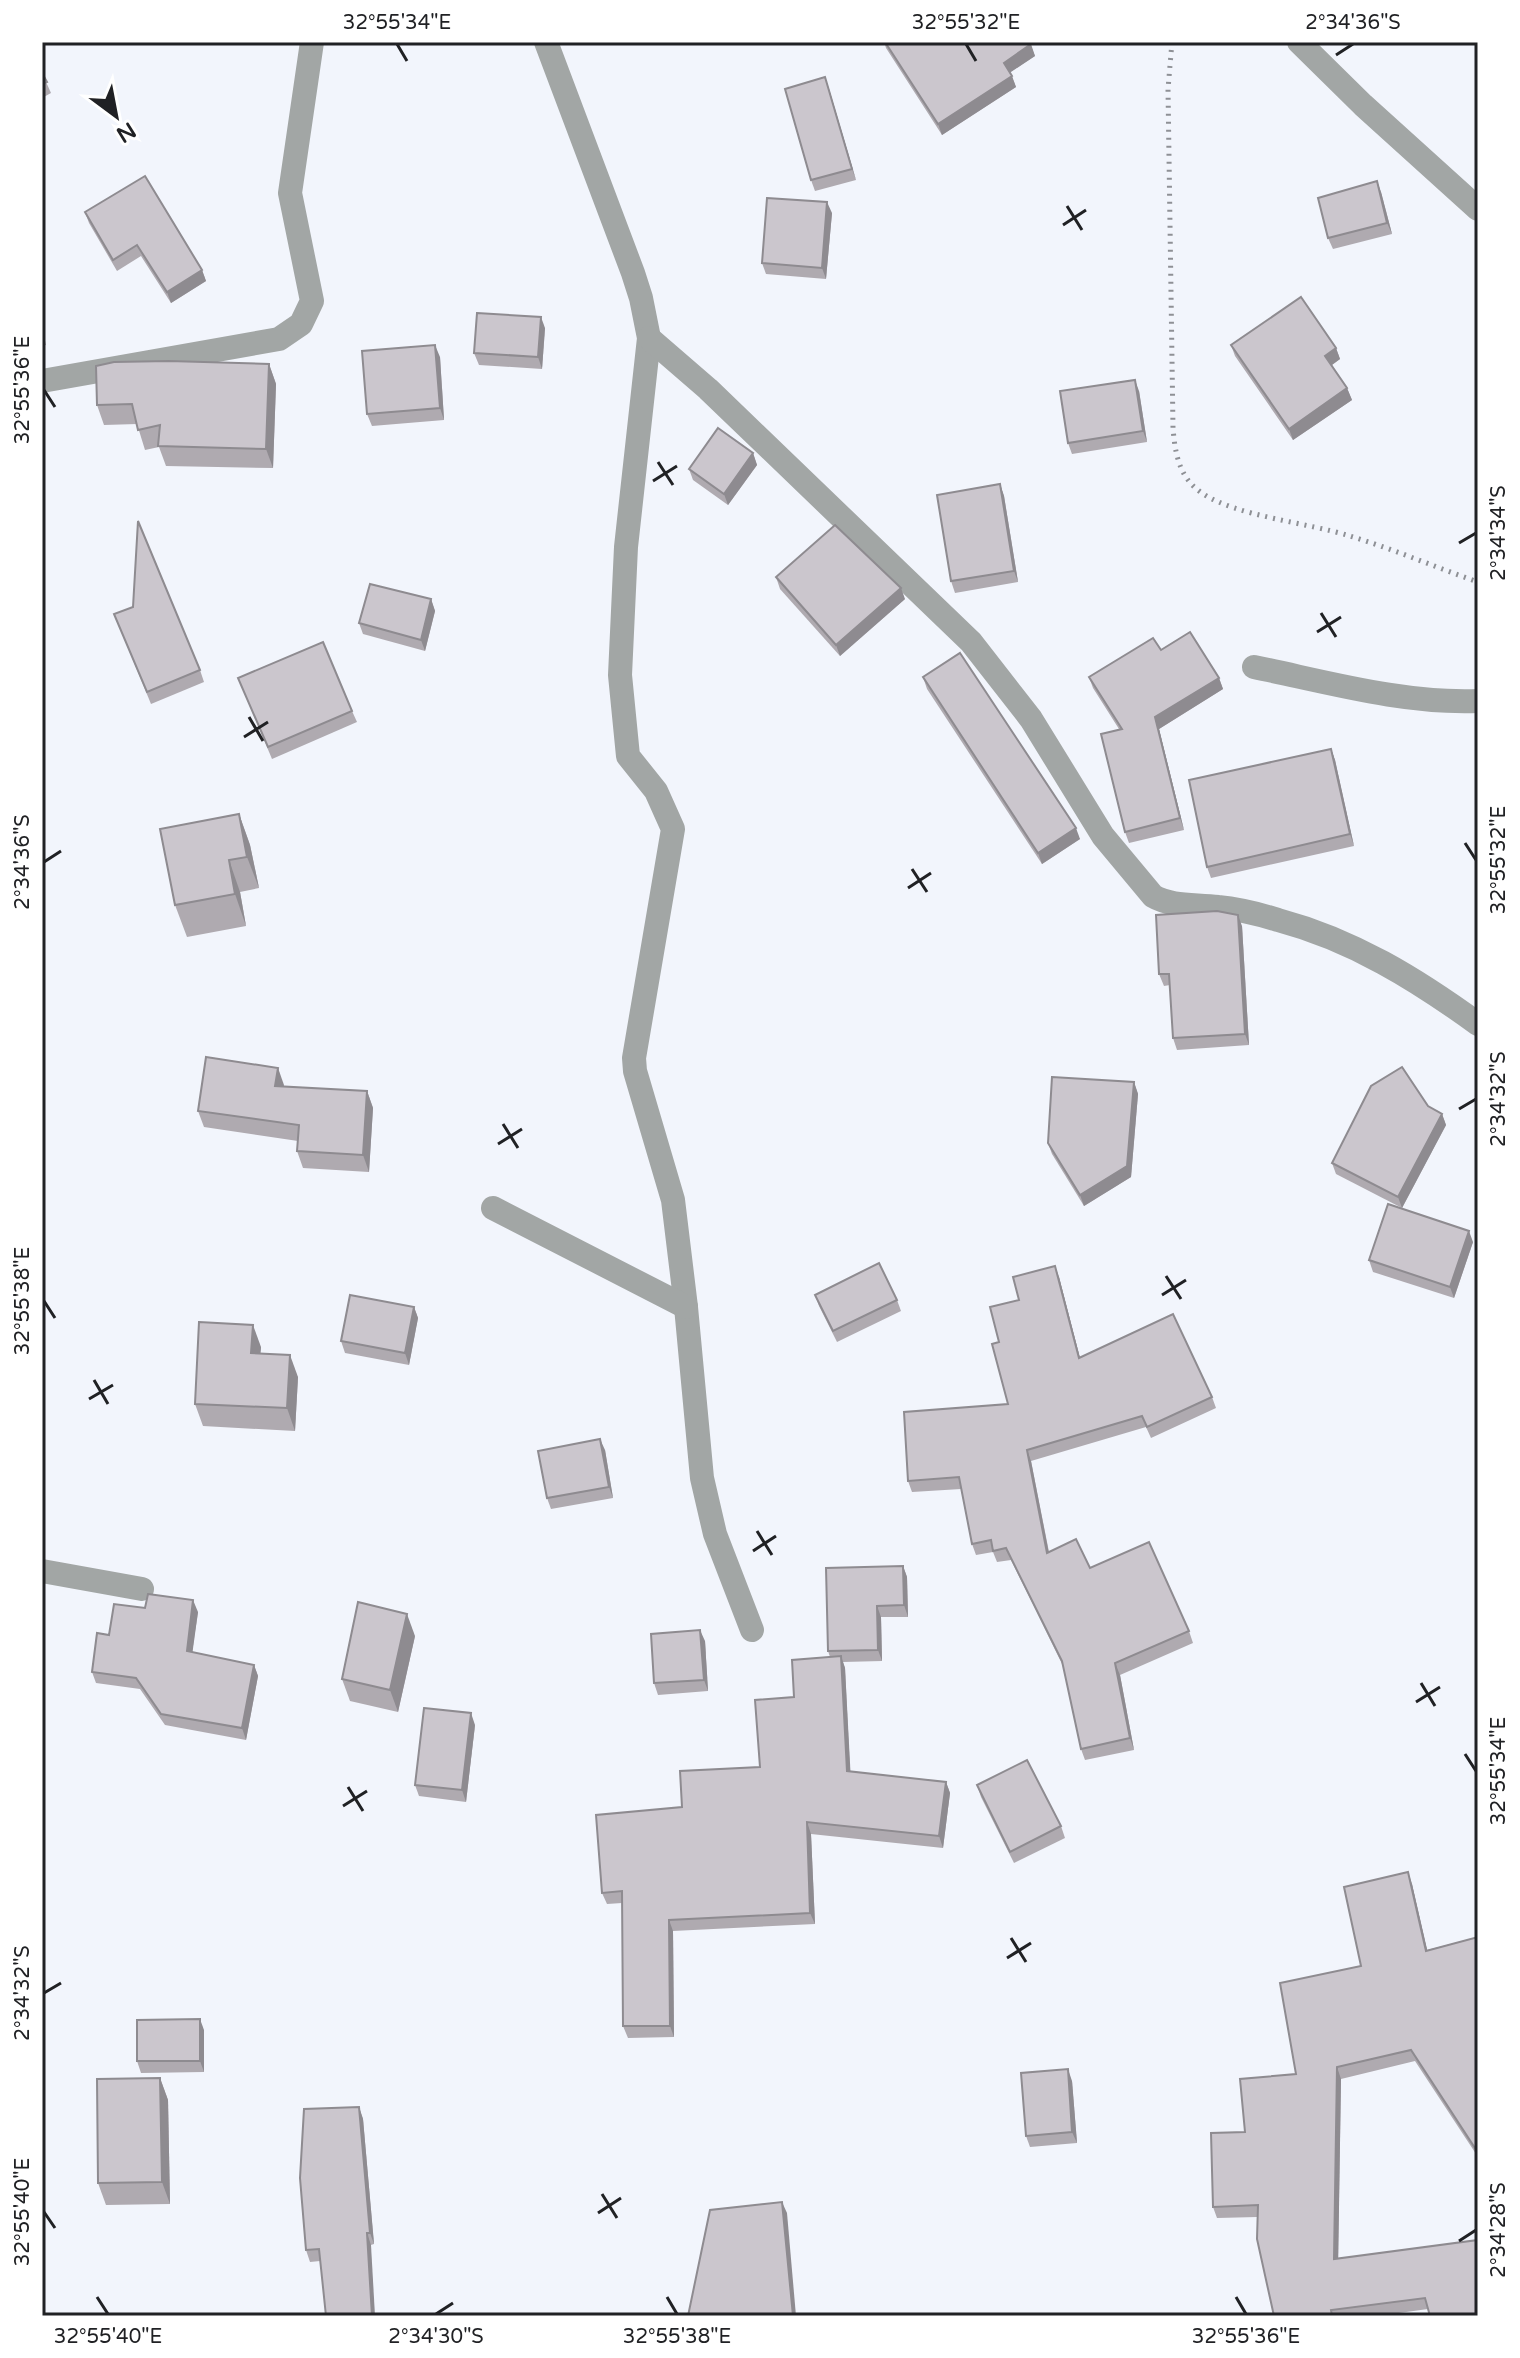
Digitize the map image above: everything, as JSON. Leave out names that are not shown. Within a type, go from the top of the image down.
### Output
[{"type":"street","points":[[42,381],[279,339],[301,324],[312,301],[290,193],[312,42]]},
{"type":"street","points":[[546,42],[633,273],[649,338],[626,547],[620,675],[628,756],[656,791],[673,829],[634,1058],[635,1071],[673,1200],[702,1478],[715,1534],[752,1630]]},
{"type":"street","points":[[1299,42],[1363,105],[1478,209]]},
{"type":"street","points":[[649,338],[708,389],[971,642],[1031,719],[1103,836],[1153,896],[1164,902],[1222,907],[1322,933],[1360,949],[1419,981],[1478,1024]]},
{"type":"street","points":[[1254,667],[1379,692],[1478,701]]},
{"type":"street","points":[[493,1208],[686,1307]]},
{"type":"street","points":[[42,1571],[142,1589]]},
{"type":"path","points":[[1172,42],[1168,89],[1173,428],[1174,447],[1183,473],[1203,495],[1231,507],[1349,536],[1478,582]]},
{"type":"building","points":[[885,42],[1031,44],[1004,63],[1012,76],[938,124]]},
{"type":"building","points":[[825,77],[852,169],[811,180],[785,89]]},
{"type":"building","points":[[145,176],[202,270],[167,292],[137,245],[113,260],[85,212]]},
{"type":"building","points":[[1377,181],[1387,223],[1328,238],[1318,198]]},
{"type":"building","points":[[767,198],[827,202],[822,268],[762,263]]},
{"type":"building","points":[[1301,297],[1336,348],[1325,356],[1347,388],[1289,429],[1231,345]]},
{"type":"building","points":[[477,313],[541,317],[538,357],[474,353]]},
{"type":"building","points":[[435,345],[440,408],[367,414],[362,351]]},
{"type":"building","points":[[114,362],[269,364],[266,449],[158,446],[160,425],[138,430],[132,404],[97,405],[96,366]]},
{"type":"building","points":[[1135,380],[1143,431],[1068,443],[1060,391]]},
{"type":"building","points":[[718,428],[753,453],[724,494],[689,469]]},
{"type":"building","points":[[1000,484],[1014,571],[951,581],[937,495]]},
{"type":"building","points":[[138,521],[200,670],[147,692],[114,614],[133,607]]},
{"type":"building","points":[[835,525],[901,588],[836,645],[776,577]]},
{"type":"building","points":[[370,584],[431,599],[421,640],[359,623]]},
{"type":"building","points":[[1190,632],[1219,678],[1155,717],[1180,818],[1125,832],[1101,734],[1122,729],[1089,677],[1153,638],[1161,650]]},
{"type":"building","points":[[323,642],[352,711],[268,747],[238,678]]},
{"type":"building","points":[[960,653],[1076,828],[1038,853],[923,677]]},
{"type":"building","points":[[1331,749],[1350,834],[1207,867],[1189,780]]},
{"type":"building","points":[[239,814],[247,857],[229,860],[235,894],[175,905],[160,829]]},
{"type":"building","points":[[1217,911],[1238,915],[1245,1034],[1173,1038],[1169,974],[1159,974],[1156,915]]},
{"type":"building","points":[[206,1057],[278,1068],[275,1086],[367,1091],[363,1155],[297,1151],[299,1125],[198,1111]]},
{"type":"building","points":[[1402,1067],[1428,1106],[1442,1114],[1398,1197],[1332,1163],[1371,1086]]},
{"type":"building","points":[[1052,1077],[1134,1082],[1127,1166],[1080,1195],[1048,1143]]},
{"type":"building","points":[[1388,1204],[1469,1231],[1450,1287],[1369,1260]]},
{"type":"building","points":[[879,1263],[897,1300],[833,1331],[815,1295]]},
{"type":"building","points":[[1055,1266],[1079,1358],[1173,1314],[1212,1397],[1147,1427],[1142,1416],[1027,1450],[1047,1553],[1076,1539],[1090,1568],[1149,1542],[1189,1631],[1115,1663],[1130,1738],[1081,1749],[1062,1661],[1006,1548],[993,1551],[991,1540],[972,1544],[959,1477],[908,1481],[904,1412],[1008,1404],[992,1344],[999,1342],[990,1307],[1019,1300],[1013,1277]]},
{"type":"building","points":[[350,1295],[414,1307],[405,1353],[341,1341]]},
{"type":"building","points":[[199,1322],[253,1325],[251,1353],[290,1355],[287,1408],[195,1404]]},
{"type":"building","points":[[600,1439],[609,1487],[547,1498],[538,1451]]},
{"type":"building","points":[[903,1566],[904,1605],[877,1606],[878,1650],[828,1651],[826,1568]]},
{"type":"building","points":[[148,1594],[193,1600],[187,1651],[254,1665],[242,1728],[161,1714],[136,1678],[92,1672],[97,1633],[109,1635],[114,1604],[145,1608]]},
{"type":"building","points":[[358,1602],[407,1614],[390,1690],[342,1679]]},
{"type":"building","points":[[700,1630],[704,1680],[654,1683],[651,1634]]},
{"type":"building","points":[[841,1656],[847,1771],[946,1782],[939,1836],[807,1822],[810,1913],[669,1920],[670,2026],[623,2026],[622,1891],[602,1893],[596,1815],[682,1807],[680,1771],[760,1767],[755,1700],[794,1697],[792,1660]]},
{"type":"building","points":[[424,1708],[471,1713],[462,1790],[415,1785]]},
{"type":"building","points":[[1027,1760],[1061,1826],[1010,1852],[977,1785]]},
{"type":"building","points":[[1408,1872],[1426,1951],[1478,1937],[1478,2146],[1475,2148],[1411,2050],[1337,2067],[1334,2259],[1478,2240],[1478,2316],[1430,2316],[1425,2298],[1331,2310],[1332,2316],[1274,2316],[1257,2239],[1258,2205],[1213,2207],[1211,2133],[1245,2132],[1240,2079],[1296,2074],[1280,1983],[1361,1966],[1344,1887]]},
{"type":"building","points":[[200,2019],[200,2061],[137,2061],[137,2020]]},
{"type":"building","points":[[1068,2069],[1072,2132],[1026,2136],[1021,2073]]},
{"type":"building","points":[[160,2078],[162,2182],[98,2183],[97,2079]]},
{"type":"building","points":[[359,2107],[370,2233],[367,2233],[372,2316],[326,2316],[319,2249],[306,2250],[300,2178],[304,2109]]},
{"type":"building","points":[[782,2202],[793,2316],[688,2316],[710,2210]]}]
